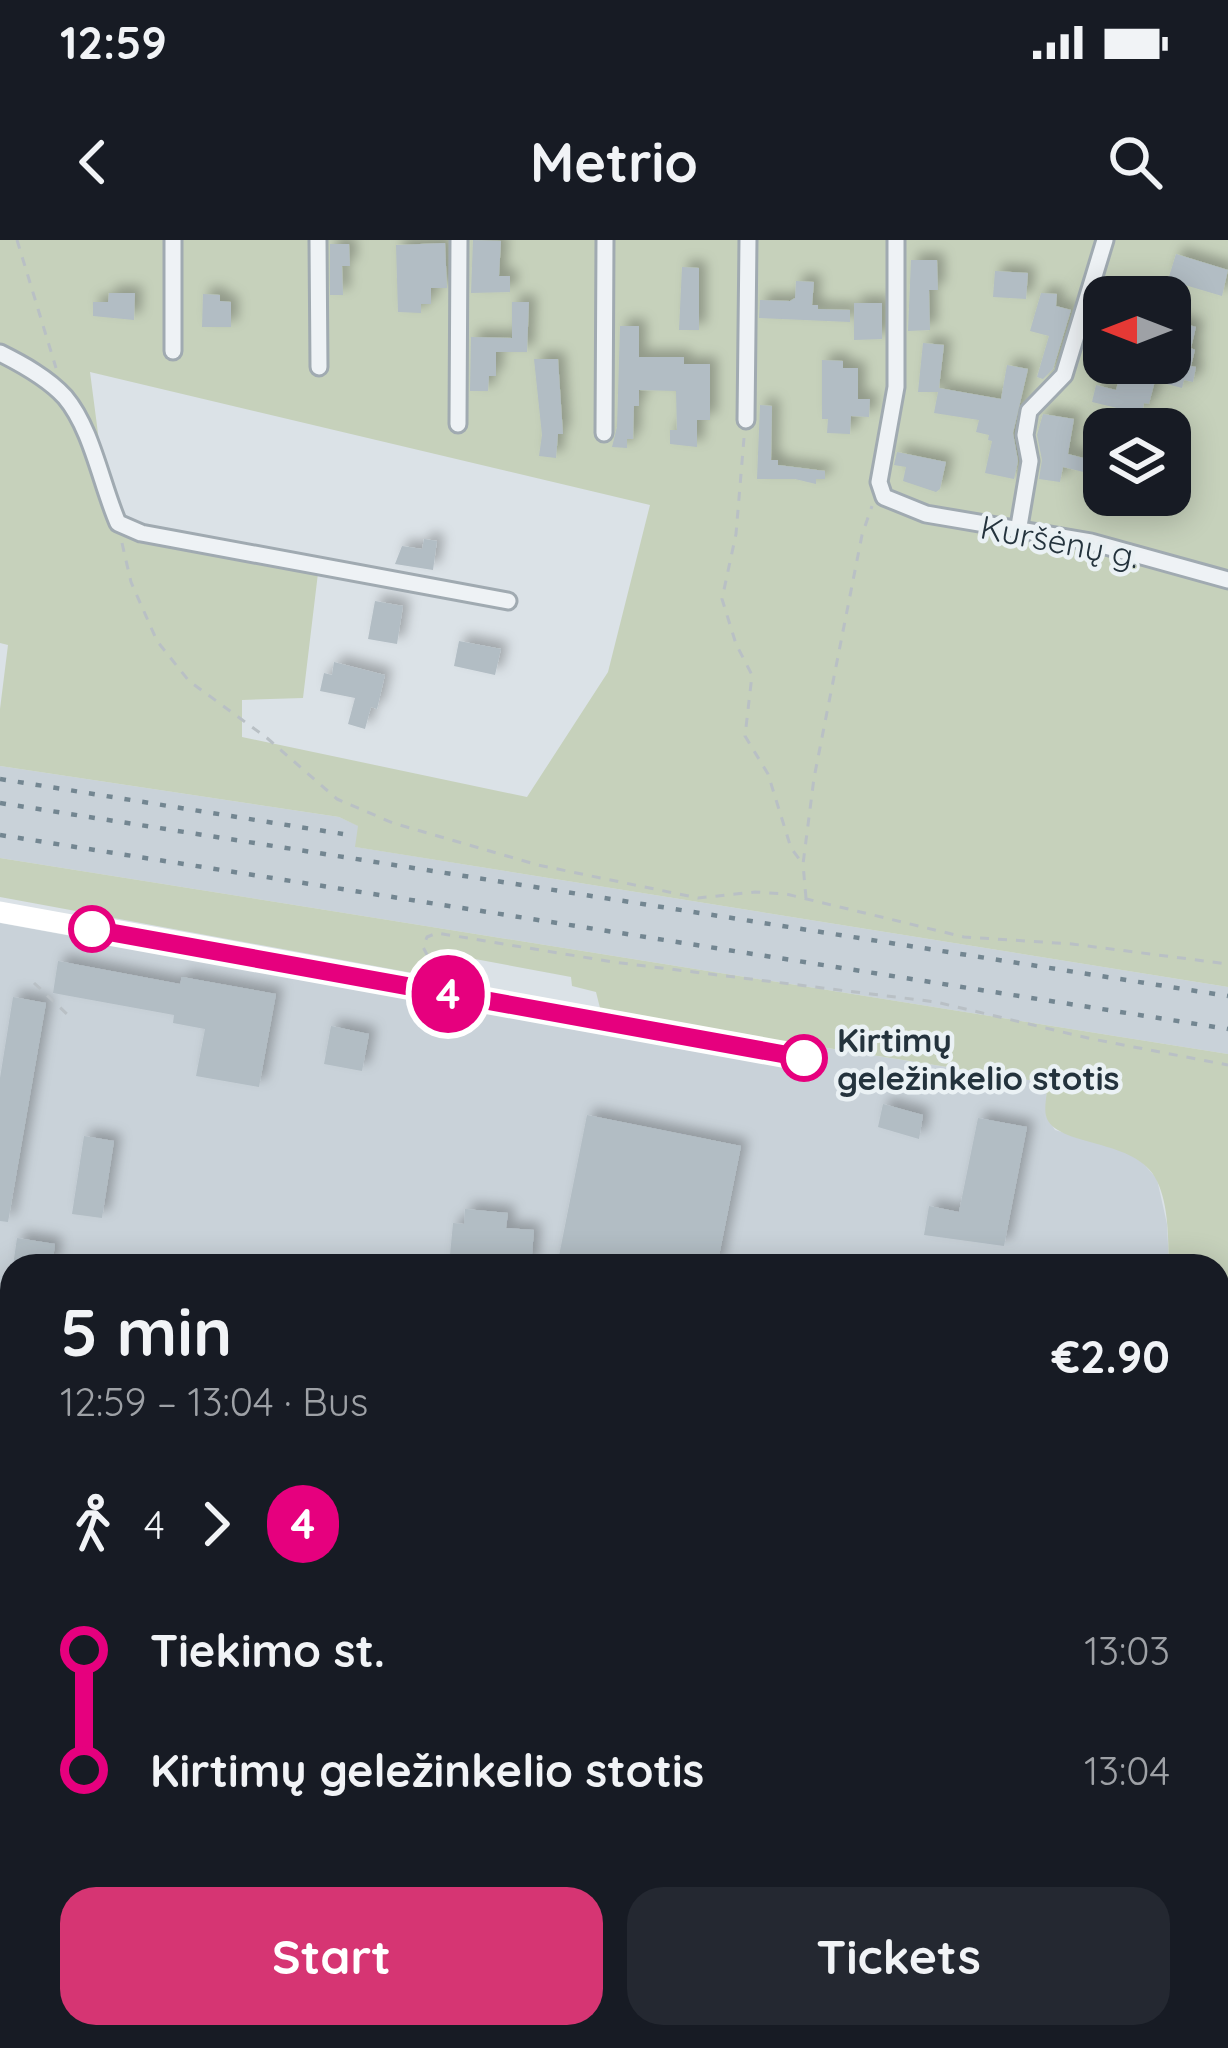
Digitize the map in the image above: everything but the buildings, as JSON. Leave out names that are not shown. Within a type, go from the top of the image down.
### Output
[{"type":"street","points":[[173,240],[173,351]]},
{"type":"street","points":[[318,240],[319,367]]},
{"type":"street","points":[[458,424],[459,240]]},
{"type":"street","points":[[604,433],[605,240]]},
{"type":"street","points":[[746,420],[748,240]]},
{"type":"street","points":[[886,496],[896,387],[896,240]]},
{"type":"street","points":[[1018,532],[1030,461],[1024,435],[1029,411],[1064,375],[1105,240]]},
{"type":"street","points":[[0,353],[66,398],[118,523],[141,533],[508,601]]},
{"type":"street","name":"Kuršėnų g.","points":[[886,496],[926,514],[1091,542],[1228,580]]},
{"type":"street","points":[[0,912],[804,1058]]},
{"type":"path","points":[[16,240],[66,398]]},
{"type":"path","points":[[746,420],[736,535],[722,599],[752,676],[745,736],[767,774],[791,848],[803,863]]},
{"type":"path","points":[[806,899],[803,863],[814,778],[862,535],[886,496]]},
{"type":"path","points":[[118,523],[131,582],[157,640],[178,668],[337,799],[393,823],[616,884],[698,898],[755,892],[806,899],[964,937],[1072,944],[1228,964]]},
{"type":"path","points":[[438,992],[436,969],[422,947],[436,933],[613,962],[936,1002],[1228,1065]]},
{"type":"path","points":[[34,983],[69,1016]]},
{"type":"shaded area","points":[[0,766],[339,817],[359,826],[356,847],[1228,987],[1228,1054],[0,858]]},
{"type":"shaded area","points":[[0,923],[808,1071],[814,1046],[1041,1082],[1047,1087],[1046,1116],[1055,1130],[1135,1154],[1157,1179],[1168,1254],[0,1254]]},
{"type":"green space","points":[[0,240],[1228,240],[1228,987],[355,847],[358,826],[339,817],[0,766],[0,709],[8,645],[0,643]],"holes":[[[90,372],[650,505],[608,672],[527,797],[242,737],[242,700],[303,698],[318,573],[129,539],[102,464]]]},
{"type":"green space","points":[[0,858],[1228,1054],[1228,1254],[1168,1254],[1161,1191],[1147,1167],[1053,1126],[1045,1113],[1047,1087],[1041,1082],[790,1042],[788,1046],[610,1012],[600,1008],[596,992],[572,986],[571,977],[448,954],[438,974],[429,976],[0,897]]},
{"type":"railway","points":[[0,779],[343,834]]},
{"type":"railway","points":[[0,803],[1228,996]]},
{"type":"railway","points":[[0,835],[1228,1029]]},
{"type":"bus line","name":"4","points":[[92,929],[804,1058]]},
{"type":"place","name":"Kirtimų geležinkelio stotis","points":[[804,1058]]}]
